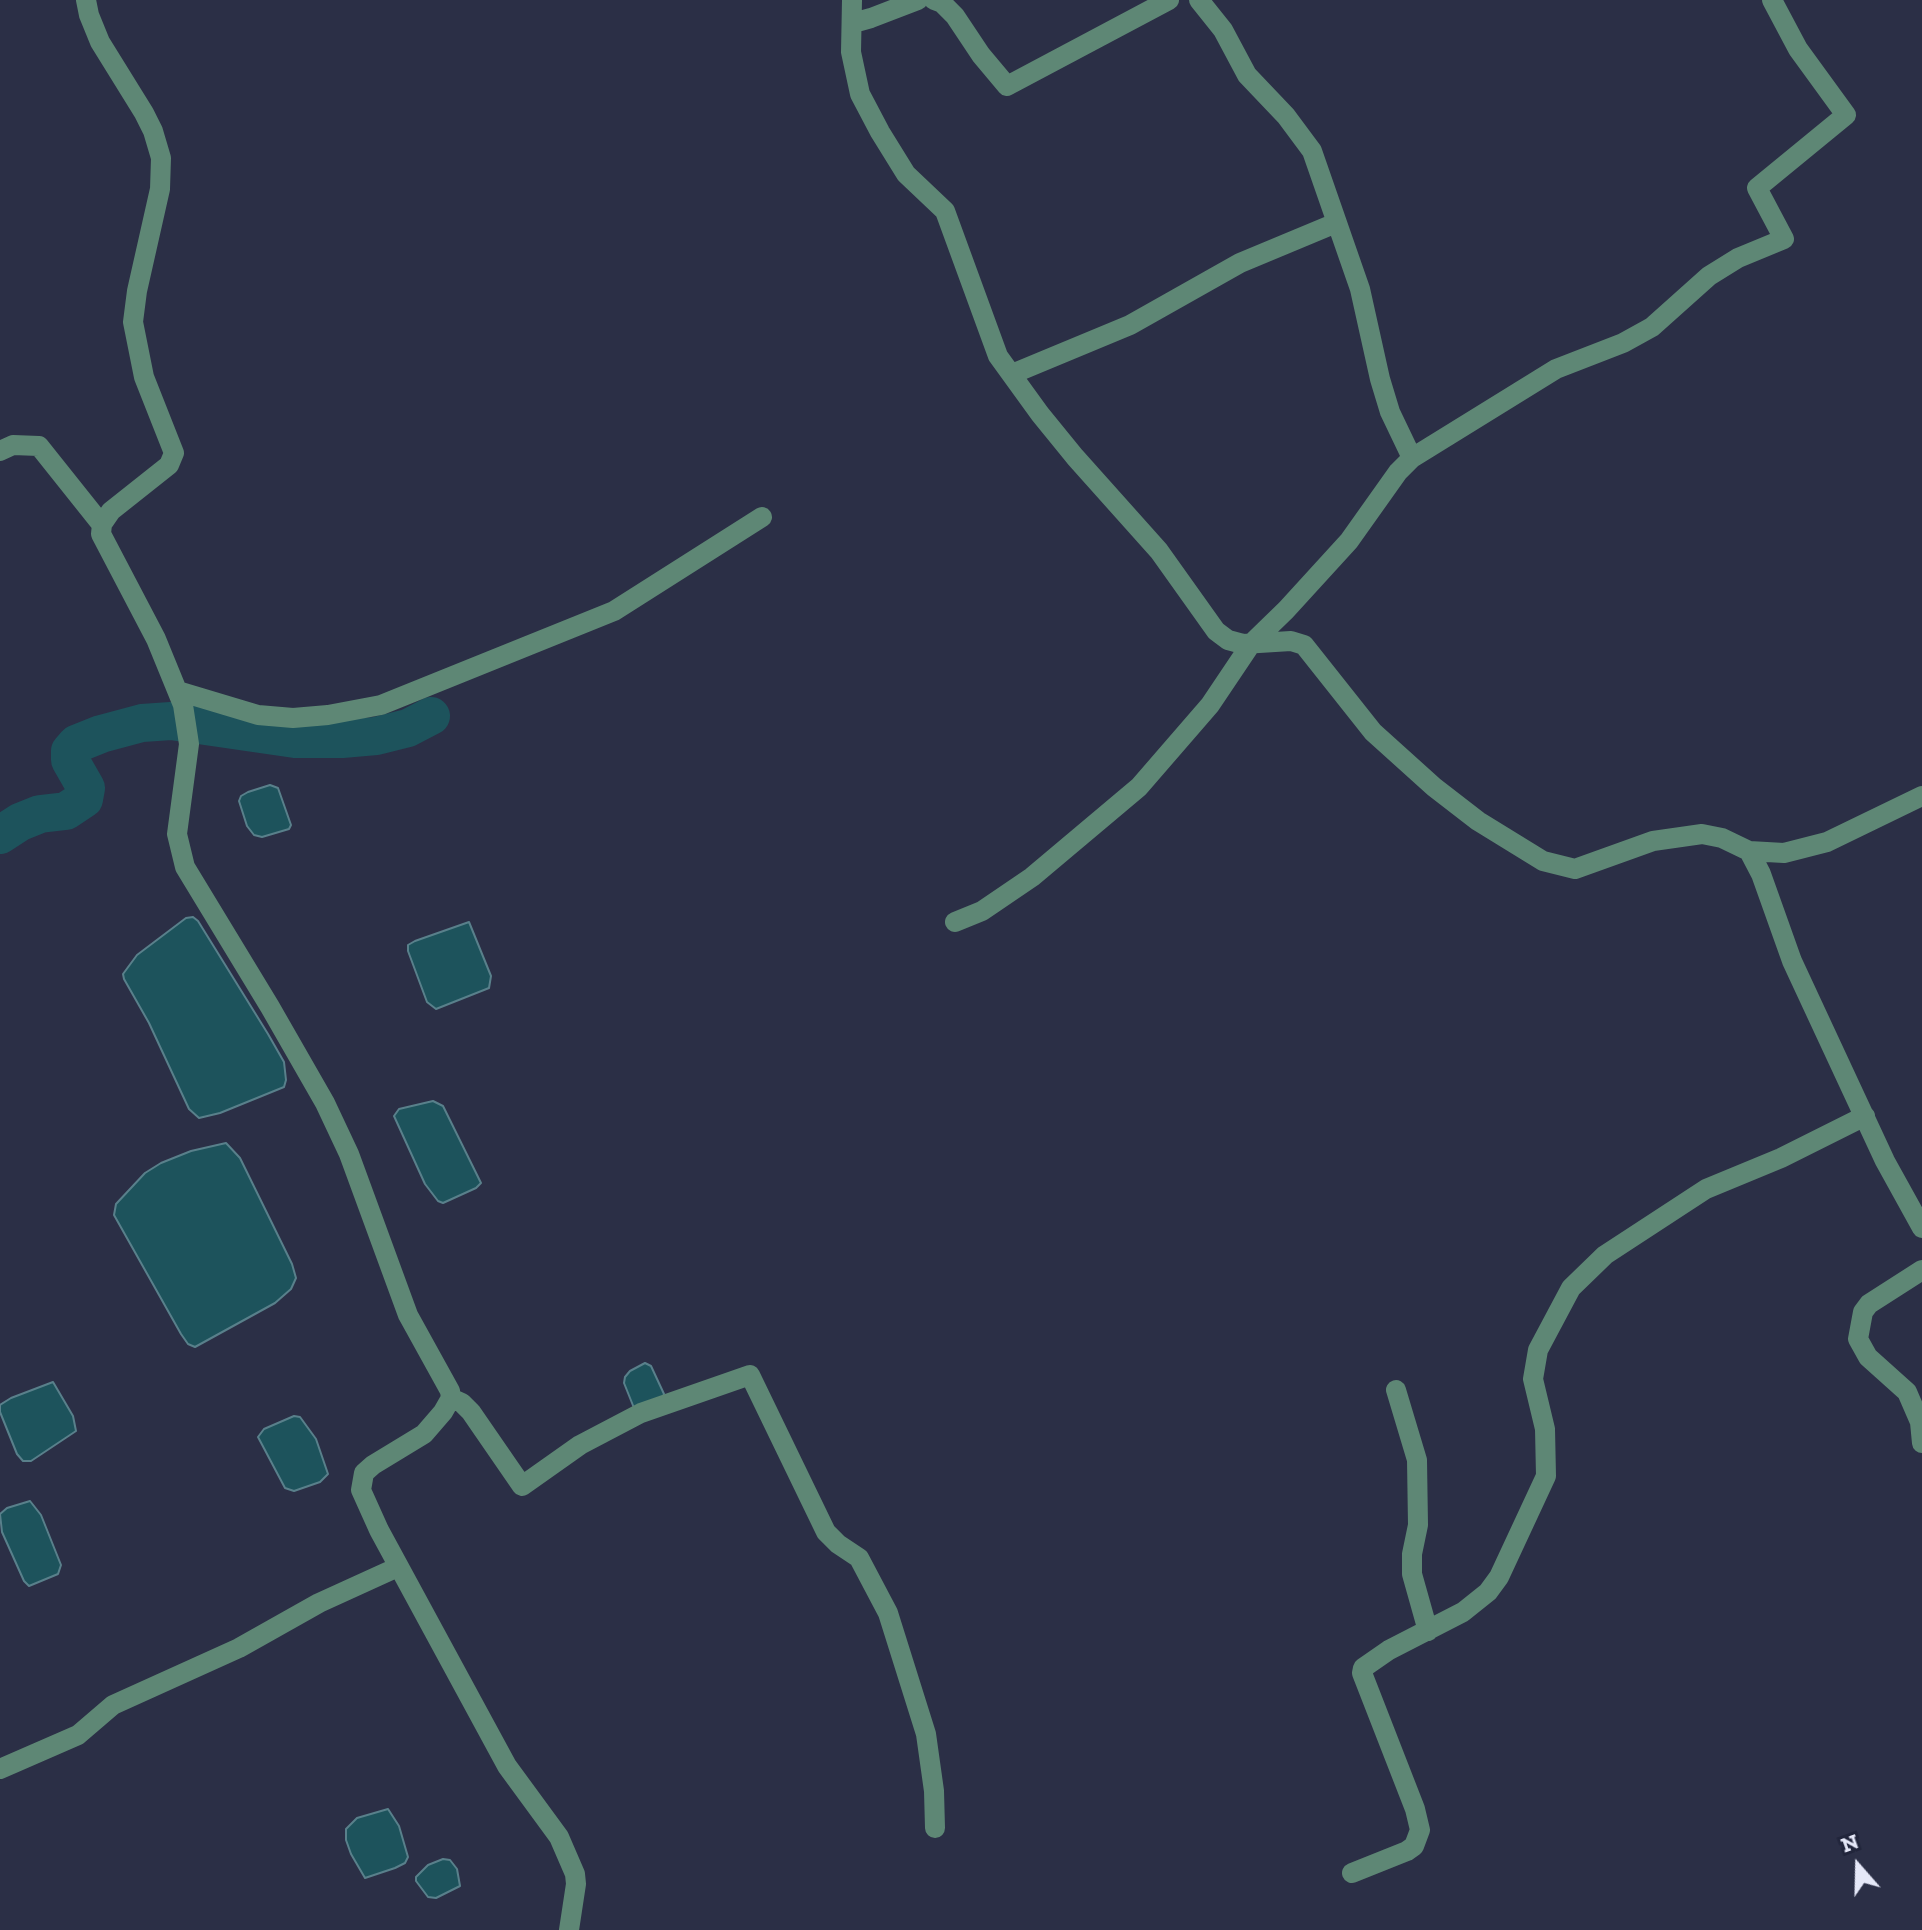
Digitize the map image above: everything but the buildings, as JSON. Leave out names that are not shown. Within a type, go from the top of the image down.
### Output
[{"type":"street","points":[[86,0],[100,42],[144,113],[161,158],[160,189],[133,322],[144,377],[174,453],[169,465],[111,511],[102,525],[101,534],[156,639],[181,698],[189,744],[177,834],[185,867],[325,1103],[349,1154],[408,1315],[445,1381],[451,1398],[448,1406],[424,1434],[384,1457],[364,1473],[361,1490],[398,1567],[514,1778],[559,1837],[575,1874],[569,1930]]},
{"type":"street","points":[[852,0],[851,52],[860,94],[906,174],[945,211],[998,356],[1040,414],[1159,551],[1216,631],[1228,640],[1251,644],[1291,641],[1304,645],[1373,732],[1434,787],[1478,821],[1543,861],[1575,869],[1653,841],[1702,834],[1722,838],[1749,851],[1784,853],[1827,842],[1922,796]]},
{"type":"street","points":[[853,23],[918,0]]},
{"type":"street","points":[[934,0],[942,3],[955,16],[1007,86],[1169,0]]},
{"type":"street","points":[[1199,0],[1223,30],[1247,75],[1286,116],[1312,151],[1360,289],[1390,412],[1412,458]]},
{"type":"street","points":[[955,922],[982,911],[1032,877],[1139,787],[1210,705],[1251,644],[1349,541],[1398,472],[1412,458],[1556,369],[1623,343],[1652,327],[1709,276],[1738,258],[1784,239],[1757,188],[1846,115],[1798,49],[1772,0]]},
{"type":"street","points":[[1012,374],[1130,325],[1240,263],[1336,223]]},
{"type":"street","points":[[0,451],[13,445],[39,446],[102,525]]},
{"type":"street","points":[[181,698],[258,715],[293,718],[381,705],[614,611],[762,517]]},
{"type":"street","points":[[1749,851],[1761,874],[1792,961],[1885,1161],[1922,1228]]},
{"type":"street","points":[[1352,1873],[1407,1851],[1418,1839],[1420,1830],[1415,1809],[1362,1673],[1363,1668],[1373,1659],[1463,1612],[1488,1592],[1499,1577],[1546,1476],[1545,1429],[1533,1379],[1538,1350],[1571,1288],[1605,1255],[1706,1189],[1781,1158],[1865,1116]]},
{"type":"street","points":[[1922,1270],[1869,1304],[1859,1324],[1858,1339],[1868,1357],[1907,1392],[1920,1422],[1922,1443]]},
{"type":"street","points":[[451,1398],[471,1412],[522,1486],[580,1445],[641,1413],[750,1375],[826,1532],[859,1558],[888,1613],[926,1734],[934,1791],[935,1828]]},
{"type":"street","points":[[1396,1390],[1417,1460],[1418,1525],[1412,1554],[1412,1574],[1428,1631]]},
{"type":"street","points":[[0,1769],[78,1735],[113,1705],[239,1648],[319,1603],[398,1567]]},
{"type":"shaded area","points":[[270,785],[278,788],[291,825],[289,829],[262,837],[254,835],[247,826],[239,801],[248,792]]},
{"type":"shaded area","points":[[193,917],[284,1062],[286,1080],[284,1087],[220,1113],[199,1118],[189,1109],[123,974],[137,955],[186,918]]},
{"type":"shaded area","points":[[469,922],[491,976],[489,988],[436,1009],[427,1002],[408,945]]},
{"type":"shaded area","points":[[433,1101],[443,1106],[481,1183],[443,1203],[425,1184],[394,1116],[399,1109]]},
{"type":"shaded area","points":[[226,1143],[240,1158],[296,1278],[291,1289],[275,1303],[195,1347],[188,1344],[181,1334],[114,1215],[116,1204],[145,1173],[191,1151]]},
{"type":"shaded area","points":[[645,1363],[651,1366],[664,1394],[634,1408],[624,1383],[625,1377]]},
{"type":"shaded area","points":[[53,1382],[73,1416],[76,1431],[31,1461],[23,1461],[17,1454],[0,1405]]},
{"type":"shaded area","points":[[294,1416],[300,1417],[316,1439],[328,1474],[320,1482],[294,1491],[285,1488],[258,1437],[264,1429]]},
{"type":"shaded area","points":[[30,1501],[41,1515],[61,1565],[58,1574],[29,1586],[2,1532],[0,1514],[7,1508]]},
{"type":"shaded area","points":[[388,1809],[399,1826],[408,1857],[405,1863],[395,1868],[365,1878],[351,1854],[346,1829],[357,1818]]},
{"type":"shaded area","points":[[443,1859],[450,1860],[457,1869],[460,1886],[436,1898],[428,1897],[416,1877],[428,1865]]},
{"type":"waterway","points":[[0,835],[20,822],[40,814],[66,811],[84,799],[86,788],[70,760],[70,751],[76,744],[101,734],[142,723],[171,721],[295,739],[342,739],[376,736],[408,728],[431,716]]}]
